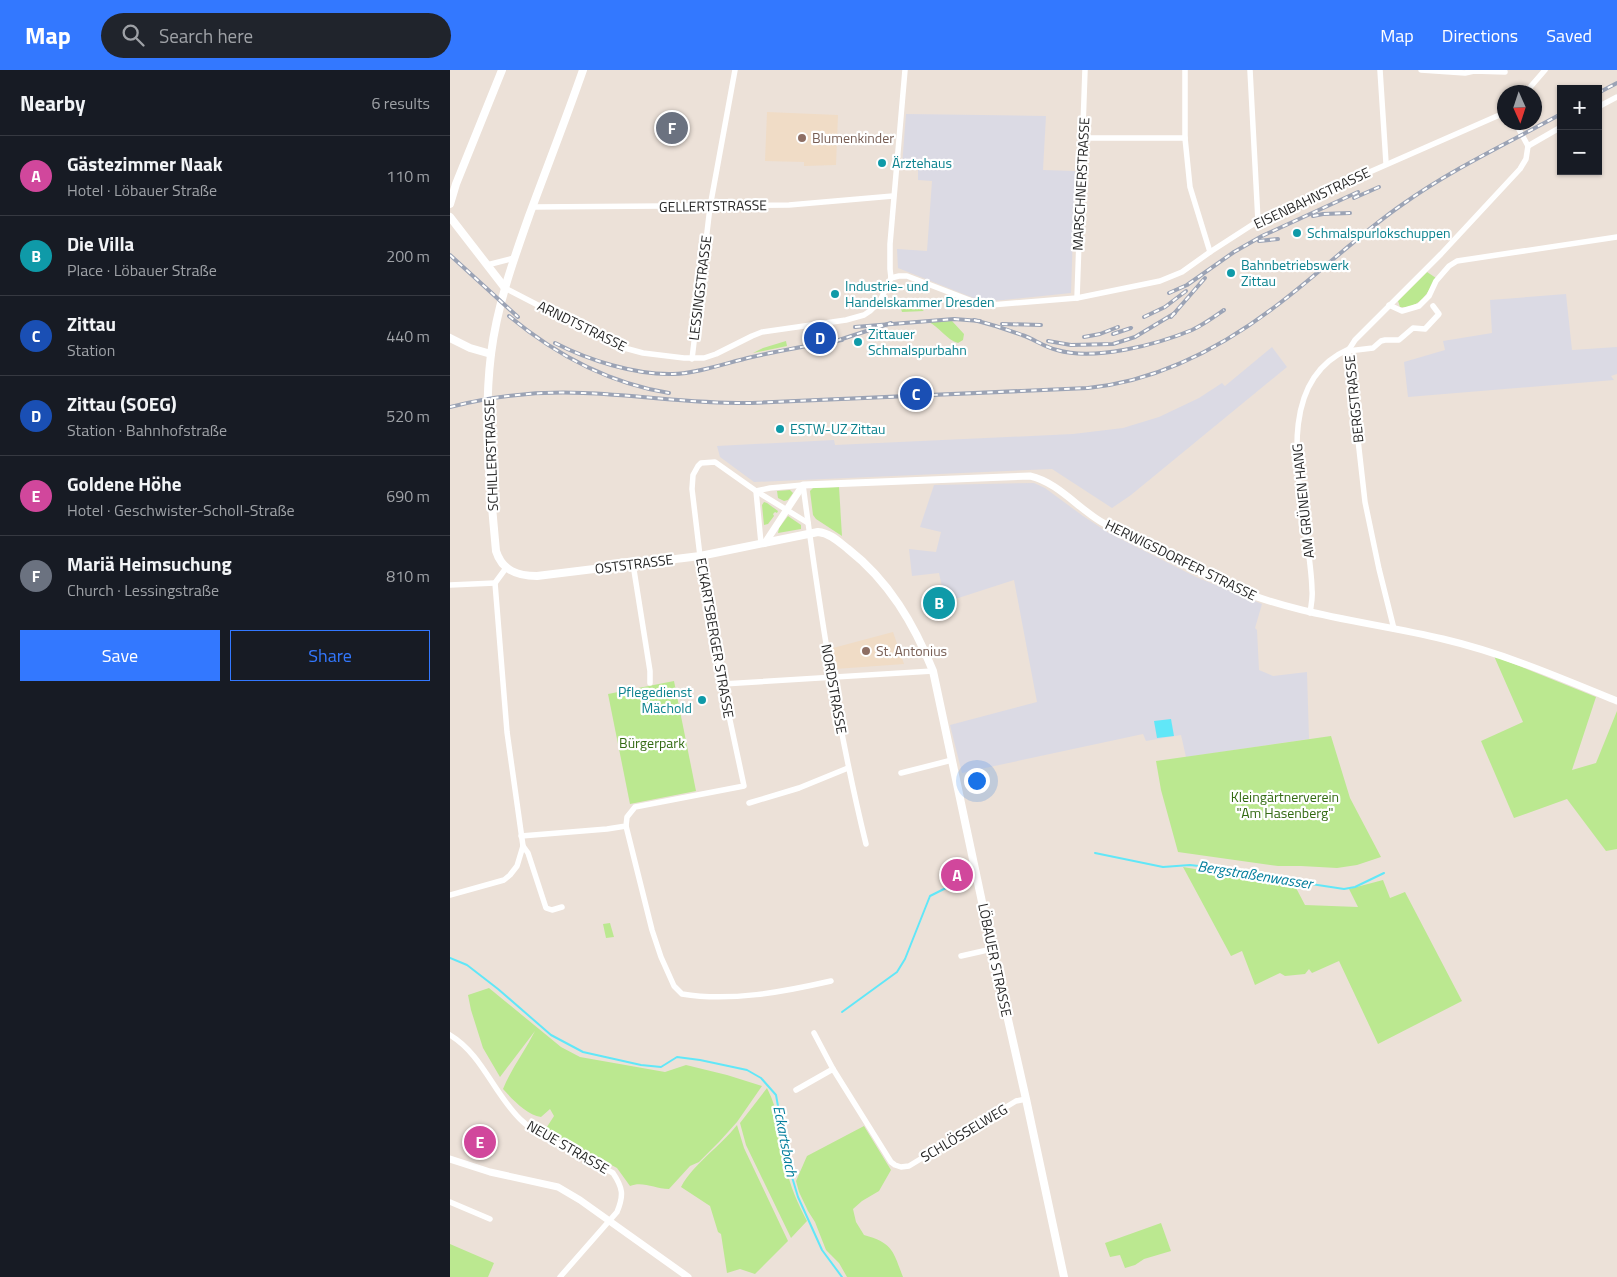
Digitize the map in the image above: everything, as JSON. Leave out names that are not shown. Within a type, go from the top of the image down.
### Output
[{"type":"main road","points":[[450,204],[456,184],[502,70]]},
{"type":"main road","name":"SCHILLERSTRASSE","points":[[506,568],[498,558],[496,551],[488,456],[487,414],[491,354],[498,313],[514,258],[583,70]]},
{"type":"main road","points":[[450,217],[505,288]]},
{"type":"main road","points":[[450,338],[470,348],[491,354]]},
{"type":"main road","name":"LÖBAUER STRASSE","points":[[763,543],[810,534],[825,533],[833,537],[856,555],[880,580],[908,617],[920,639],[933,671],[1064,1277]]},
{"type":"main road","name":"OSTSTRASSE","points":[[506,568],[522,575],[537,576],[700,556],[763,543]]},
{"type":"street","name":"LESSINGSTRASSE","points":[[692,359],[710,207],[735,70]]},
{"type":"street","points":[[891,278],[890,244],[893,196],[904,70]]},
{"type":"street","name":"MARSCHNERSTRASSE","points":[[1077,298],[1085,70]]},
{"type":"street","points":[[1185,70],[1185,138],[1190,187],[1210,252]]},
{"type":"street","points":[[1250,70],[1258,221]]},
{"type":"street","points":[[1380,70],[1386,163]]},
{"type":"street","points":[[1422,70],[1465,73],[1474,70],[1505,72]]},
{"type":"street","points":[[1532,85],[1545,70]]},
{"type":"street","points":[[1602,105],[1617,97]]},
{"type":"street","name":"EISENBAHNSTRASSE","points":[[891,278],[907,276],[981,304],[991,305],[1077,298],[1160,281],[1182,272],[1258,221],[1386,163],[1497,116]]},
{"type":"street","points":[[1519,130],[1528,146],[1557,129]]},
{"type":"street","points":[[1084,138],[1185,138]]},
{"type":"street","name":"BERGSTRASSE","points":[[1394,629],[1365,502],[1349,350],[1354,340],[1441,254],[1520,169],[1526,159],[1528,146]]},
{"type":"street","name":"GELLERTSTRASSE","points":[[532,208],[817,204],[893,196]]},
{"type":"street","points":[[1389,305],[1402,311],[1419,306],[1429,296],[1436,281],[1449,266],[1457,261],[1617,237]]},
{"type":"street","points":[[487,265],[514,258]]},
{"type":"street","name":"ARNDTSTRASSE","points":[[505,288],[617,346],[643,353],[692,359],[716,354],[762,332],[846,320],[864,315],[880,301],[891,278]]},
{"type":"street","points":[[1349,350],[1373,348],[1381,341],[1399,340],[1413,328],[1425,329],[1439,314],[1433,306]]},
{"type":"street","name":"AM GRÜNEN HANG","points":[[1310,613],[1312,592],[1309,551],[1296,452],[1298,417],[1304,396],[1317,373],[1339,353],[1349,350]]},
{"type":"street","name":"ECKARTSBERGER STRASSE","points":[[626,826],[627,817],[635,807],[744,786],[700,556],[692,489],[693,475],[701,463],[715,462],[756,492]]},
{"type":"street","name":"HERWIGSDORFER STRASSE","points":[[803,485],[1023,476],[1037,478],[1049,483],[1100,521],[1230,587],[1267,601],[1310,613],[1442,638],[1478,648],[1617,701]]},
{"type":"street","points":[[756,492],[770,488],[803,485]]},
{"type":"street","points":[[763,543],[803,485]]},
{"type":"street","points":[[803,485],[810,534]]},
{"type":"street","points":[[756,492],[808,523]]},
{"type":"street","points":[[756,492],[763,543]]},
{"type":"street","name":"NORDSTRASSE","points":[[810,534],[831,677],[848,768],[866,844]]},
{"type":"street","points":[[633,564],[650,671],[650,684]]},
{"type":"street","points":[[506,568],[495,583],[504,703],[521,836],[523,846],[532,862],[546,908],[552,910],[562,907]]},
{"type":"street","points":[[450,585],[495,583]]},
{"type":"street","points":[[723,684],[933,671]]},
{"type":"street","points":[[901,773],[952,760]]},
{"type":"street","points":[[749,803],[799,788],[848,768]]},
{"type":"street","points":[[521,836],[626,826],[652,930],[674,986],[682,994],[715,998],[746,996],[797,989],[831,981]]},
{"type":"street","points":[[450,895],[504,880],[517,866],[523,846]]},
{"type":"street","points":[[961,956],[992,949]]},
{"type":"street","points":[[796,1090],[833,1069],[814,1033]]},
{"type":"street","name":"NEUE STRASSE","points":[[450,1035],[464,1045],[473,1055],[509,1108],[522,1121],[535,1131],[613,1173],[620,1183],[622,1193],[617,1212],[560,1277]]},
{"type":"street","name":"SCHLÖSSELWEG","points":[[833,1069],[891,1162],[901,1167],[909,1166],[1016,1101],[1026,1099]]},
{"type":"street","points":[[450,1159],[490,1172],[558,1187],[609,1220],[688,1277]]},
{"type":"street","points":[[450,1202],[490,1219]]},
{"type":"shaded area","name":"Blumenkinder","points":[[767,112],[838,115],[836,165],[804,166],[804,162],[765,161]]},
{"type":"shaded area","points":[[906,114],[1046,116],[1043,170],[1075,171],[1071,293],[981,301],[898,268],[897,249],[927,251],[932,181],[918,180],[918,167],[902,166]]},
{"type":"shaded area","points":[[1566,294],[1572,350],[1617,347],[1617,374],[1611,376],[1614,380],[1408,397],[1404,362],[1445,350],[1443,341],[1492,333],[1490,300]]},
{"type":"shaded area","points":[[1272,347],[1287,367],[1131,495],[1112,508],[1052,469],[754,482],[720,457],[717,446],[834,440],[835,445],[1073,434],[1123,428],[1159,417],[1199,398],[1222,383],[1225,386]]},
{"type":"shaded area","points":[[1034,483],[1045,488],[1109,533],[1196,577],[1262,604],[1255,628],[1257,630],[1259,670],[1273,676],[1307,672],[1309,739],[1186,757],[1181,735],[1146,741],[1143,734],[962,773],[950,725],[1037,702],[1014,580],[949,601],[944,587],[942,587],[939,573],[912,576],[909,549],[936,552],[941,532],[920,527],[934,485]]},
{"type":"shaded area","name":"St. Antonius","points":[[893,632],[904,664],[835,669],[833,648]]},
{"type":"green space","points":[[1427,272],[1436,278],[1426,294],[1418,303],[1407,307],[1400,307],[1398,301]]},
{"type":"green space","points":[[900,298],[903,300],[901,303],[915,310],[917,306],[924,311],[902,312],[899,302]]},
{"type":"green space","points":[[952,321],[964,334],[963,340],[958,343],[929,322]]},
{"type":"green space","points":[[786,341],[787,346],[753,353],[763,348]]},
{"type":"green space","points":[[839,487],[842,536],[813,515],[810,491],[813,488]]},
{"type":"green space","points":[[790,490],[793,493],[788,500],[784,501],[778,498],[777,491]]},
{"type":"green space","points":[[764,502],[778,511],[773,514],[774,516],[768,524],[764,525],[762,505]]},
{"type":"green space","points":[[788,516],[801,525],[801,529],[778,533],[779,528]]},
{"type":"green space","points":[[1494,656],[1596,697],[1572,770],[1596,763],[1617,711],[1617,849],[1606,851],[1567,799],[1514,818],[1481,741],[1523,722]]},
{"type":"green space","name":"Bürgerpark","points":[[674,681],[696,791],[630,804],[608,694]]},
{"type":"green space","name":"Kleingärtnerverein \"Am Hasenberg\"","points":[[1331,736],[1350,798],[1381,857],[1357,865],[1337,868],[1278,866],[1178,852],[1161,790],[1156,761]]},
{"type":"green space","points":[[1183,867],[1295,886],[1305,905],[1358,907],[1349,889],[1383,880],[1390,898],[1405,892],[1462,1001],[1378,1044],[1339,961],[1312,973],[1309,969],[1305,974],[1285,976],[1280,973],[1255,985],[1242,951],[1231,956]]},
{"type":"green space","points":[[610,923],[614,937],[606,938],[603,924]]},
{"type":"green space","points":[[489,988],[561,1047],[580,1057],[665,1072],[686,1065],[762,1086],[737,1122],[719,1142],[699,1162],[690,1166],[669,1189],[640,1184],[630,1186],[617,1168],[545,1130],[554,1116],[550,1109],[541,1117],[536,1116],[520,1106],[503,1089],[535,1031],[500,1077],[483,1048],[468,995]]},
{"type":"green space","points":[[767,1088],[775,1107],[790,1181],[807,1221],[791,1238],[746,1145],[740,1123]]},
{"type":"green space","points":[[737,1125],[744,1148],[788,1241],[755,1274],[740,1269],[727,1273],[721,1234],[718,1232],[710,1206],[681,1187],[693,1170]]},
{"type":"green space","points":[[864,1126],[891,1170],[879,1191],[853,1209],[856,1222],[864,1235],[881,1241],[891,1249],[903,1277],[847,1277],[839,1263],[826,1250],[815,1222],[799,1192],[796,1181],[807,1156]]},
{"type":"green space","points":[[1161,1223],[1171,1251],[1144,1259],[1135,1265],[1125,1268],[1120,1255],[1110,1257],[1105,1243]]},
{"type":"green space","points":[[450,1244],[494,1263],[488,1277],[450,1277]]},
{"type":"water","points":[[1171,719],[1174,736],[1157,738],[1154,721]]},
{"type":"waterway","name":"Bergstraßenwasser","points":[[1095,853],[1163,867],[1190,865],[1251,872],[1259,876],[1344,889],[1355,887],[1384,873]]},
{"type":"waterway","name":"Bergstraßenwasser","points":[[842,1012],[897,972],[905,959],[930,896],[952,885]]},
{"type":"waterway","name":"Eckartsbach","points":[[450,958],[467,965],[551,1035],[583,1052],[641,1065],[661,1067],[677,1057],[700,1060],[747,1070],[761,1078],[776,1095],[789,1167],[798,1197],[822,1250],[842,1277]]},
{"type":"railway","points":[[1602,91],[1617,83]]},
{"type":"railway","points":[[450,407],[499,397],[550,393],[604,394],[710,402],[752,403],[1088,388],[1139,378],[1187,360],[1233,336],[1276,306],[1370,228],[1422,191],[1557,116]]},
{"type":"railway","points":[[1354,198],[1379,187]]},
{"type":"railway","points":[[1169,293],[1187,285],[1234,252],[1262,236],[1358,192]]},
{"type":"railway","points":[[1313,216],[1350,213]]},
{"type":"railway","points":[[1259,241],[1278,239]]},
{"type":"railway","points":[[450,255],[518,317]]},
{"type":"railway","points":[[1171,317],[1205,278]]},
{"type":"railway","points":[[1144,317],[1165,307],[1186,291]]},
{"type":"railway","points":[[974,320],[1016,333],[1052,349],[1089,354],[1125,350],[1177,336],[1196,328],[1224,310]]},
{"type":"railway","points":[[1048,341],[1071,345],[1113,344],[1135,337],[1175,313]]},
{"type":"railway","points":[[509,316],[564,355],[604,375],[669,393]]},
{"type":"railway","points":[[855,327],[954,319],[980,321]]},
{"type":"railway","points":[[836,341],[891,323]]},
{"type":"railway","points":[[1002,324],[1041,325]]},
{"type":"railway","points":[[1084,337],[1100,334],[1118,327]]},
{"type":"railway","points":[[1113,334],[1131,328]]},
{"type":"railway","points":[[555,343],[597,361],[612,365],[643,372],[673,374],[693,372],[763,354],[842,340]]},
{"type":"place","name":"Mariä Heimsuchung","points":[[672,128]]},
{"type":"place","name":"Blumenkinder","points":[[802,138]]},
{"type":"place","name":"Ärztehaus","points":[[882,163]]},
{"type":"place","name":"Schmalspurlokschuppen","points":[[1297,233]]},
{"type":"place","name":"Bahnbetriebswerk Zittau","points":[[1231,273]]},
{"type":"place","name":"Industrie- und Handelskammer Dresden","points":[[835,294]]},
{"type":"place","name":"Zittau (SOEG)","points":[[820,338]]},
{"type":"place","name":"Zittauer Schmalspurbahn","points":[[858,342]]},
{"type":"place","name":"Zittau","points":[[916,394]]},
{"type":"place","name":"ESTW-UZ Zittau","points":[[780,429]]},
{"type":"place","name":"Die Villa","points":[[939,603]]},
{"type":"place","name":"St. Antonius","points":[[866,651]]},
{"type":"place","name":"Pflegedienst Mächold","points":[[702,700]]},
{"type":"place","name":"Gästezimmer Naak","points":[[957,875]]},
{"type":"place","name":"Goldene Höhe","points":[[480,1142]]}]
